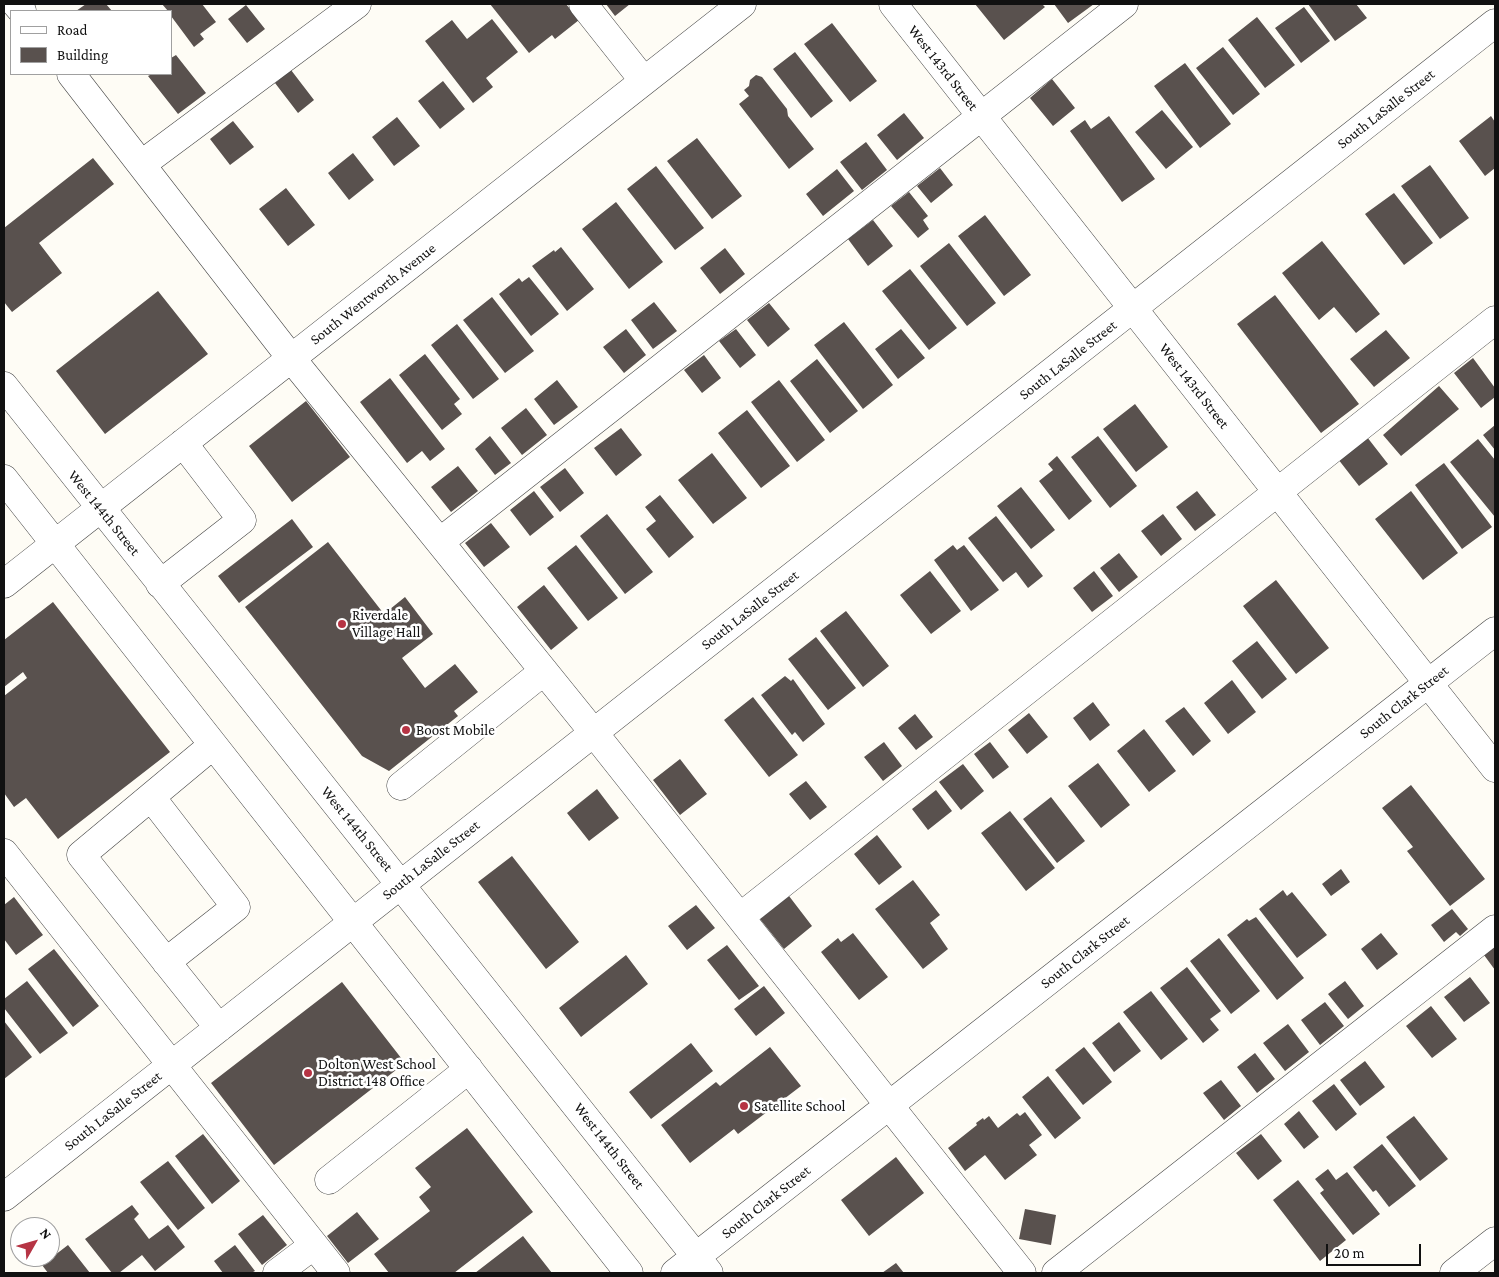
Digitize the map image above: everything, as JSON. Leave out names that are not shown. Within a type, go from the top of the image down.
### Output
[{"type":"street","points":[[142,164],[357,4]]},
{"type":"street","points":[[583,4],[644,81]]},
{"type":"street","name":"South Wentworth Avenue","points":[[4,584],[742,4]]},
{"type":"street","name":"West 143rd Street","points":[[893,4],[1495,768]]},
{"type":"street","points":[[441,542],[1124,4]]},
{"type":"street","name":"South LaSalle Street","points":[[4,1197],[1495,23]]},
{"type":"street","points":[[72,75],[291,358],[594,733],[1022,1273]]},
{"type":"street","points":[[740,917],[1495,320]]},
{"type":"street","name":"West 144th Street","points":[[4,386],[100,509],[401,884],[693,1268]]},
{"type":"street","points":[[160,584],[242,520],[183,443]]},
{"type":"street","points":[[4,479],[629,1273]]},
{"type":"street","name":"South Clark Street","points":[[693,1268],[889,1106],[1495,631]]},
{"type":"street","points":[[401,786],[544,671]]},
{"type":"street","points":[[214,745],[81,855],[219,1028]]},
{"type":"street","points":[[151,797],[236,907],[166,962]]},
{"type":"street","points":[[8,867],[171,1065],[336,1273]]},
{"type":"street","points":[[1056,1273],[1495,929]]},
{"type":"street","points":[[329,1180],[469,1069]]},
{"type":"street","points":[[1454,1273],[1495,1241]]},
{"type":"street","points":[[278,1273],[314,1245]]},
{"type":"building","points":[[86,4],[106,4],[111,10],[77,10]]},
{"type":"building","points":[[162,4],[202,4],[216,22],[200,34],[204,39],[194,47],[172,17],[172,10],[167,10]]},
{"type":"building","points":[[490,4],[566,4],[579,20],[555,39],[552,35],[529,53]]},
{"type":"building","points":[[606,4],[630,4],[615,16]]},
{"type":"building","points":[[975,4],[1042,4],[1045,7],[1004,40]]},
{"type":"building","points":[[1054,4],[1094,4],[1068,23]]},
{"type":"building","points":[[1308,4],[1356,4],[1367,18],[1335,41]]},
{"type":"building","points":[[246,5],[265,29],[247,43],[228,19]]},
{"type":"building","points":[[1304,7],[1330,41],[1301,63],[1275,28]]},
{"type":"building","points":[[1257,17],[1295,65],[1265,88],[1228,40]]},
{"type":"building","points":[[492,19],[518,52],[486,78],[493,87],[473,103],[425,41],[452,20],[467,39]]},
{"type":"building","points":[[832,23],[877,81],[850,102],[804,44]]},
{"type":"building","points":[[1223,47],[1260,94],[1233,115],[1196,68]]},
{"type":"building","points":[[795,52],[833,101],[811,118],[773,69]]},
{"type":"building","points":[[176,55],[206,93],[178,114],[148,76],[172,75],[172,57]]},
{"type":"building","points":[[1185,63],[1231,124],[1200,148],[1154,86]]},
{"type":"building","points":[[291,70],[314,100],[298,113],[275,83]]},
{"type":"building","points":[[756,75],[762,77],[787,109],[788,116],[814,149],[789,169],[739,104],[749,96],[744,90],[749,86],[750,80]]},
{"type":"building","points":[[1052,79],[1075,108],[1053,126],[1030,98]]},
{"type":"building","points":[[443,81],[465,109],[440,129],[418,101]]},
{"type":"building","points":[[1162,110],[1193,147],[1166,169],[1135,132]]},
{"type":"building","points":[[904,113],[924,138],[897,160],[877,135]]},
{"type":"building","points":[[1109,116],[1155,179],[1122,202],[1070,131],[1085,120],[1091,129]]},
{"type":"building","points":[[1491,116],[1495,122],[1495,168],[1485,176],[1459,141]]},
{"type":"building","points":[[397,117],[420,146],[394,166],[372,137]]},
{"type":"building","points":[[233,121],[254,147],[230,165],[210,139]]},
{"type":"building","points":[[697,138],[742,196],[712,219],[667,161]]},
{"type":"building","points":[[866,142],[887,170],[862,190],[840,162]]},
{"type":"building","points":[[353,153],[374,180],[349,200],[328,173]]},
{"type":"building","points":[[93,158],[114,184],[39,243],[62,273],[12,312],[4,302],[4,228]]},
{"type":"building","points":[[1430,165],[1469,218],[1440,239],[1401,186]]},
{"type":"building","points":[[656,166],[704,228],[675,250],[627,189]]},
{"type":"building","points":[[940,168],[953,185],[931,203],[917,186]]},
{"type":"building","points":[[837,169],[854,191],[823,216],[806,194]]},
{"type":"building","points":[[286,188],[315,225],[288,246],[259,209]]},
{"type":"building","points":[[909,192],[928,216],[923,220],[929,229],[918,238],[891,206]]},
{"type":"building","points":[[1394,193],[1433,243],[1404,265],[1365,214]]},
{"type":"building","points":[[616,202],[663,262],[629,289],[582,229]]},
{"type":"building","points":[[985,215],[1031,275],[1004,296],[958,236]]},
{"type":"building","points":[[873,220],[893,246],[868,266],[848,239]]},
{"type":"building","points":[[1322,241],[1380,314],[1356,333],[1334,307],[1319,320],[1282,273]]},
{"type":"building","points":[[949,243],[996,303],[967,326],[920,266]]},
{"type":"building","points":[[561,247],[594,289],[567,311],[532,266]]},
{"type":"building","points":[[725,248],[745,274],[720,294],[700,268]]},
{"type":"building","points":[[910,269],[957,328],[929,350],[882,291]]},
{"type":"building","points":[[529,277],[559,314],[531,336],[499,294],[519,278],[522,282]]},
{"type":"building","points":[[158,291],[208,354],[105,434],[56,371]]},
{"type":"building","points":[[1275,295],[1359,404],[1321,433],[1237,324]]},
{"type":"building","points":[[492,297],[534,351],[505,373],[463,320]]},
{"type":"building","points":[[654,302],[677,331],[653,349],[631,320]]},
{"type":"building","points":[[769,303],[790,329],[768,347],[747,320]]},
{"type":"building","points":[[844,322],[893,385],[863,409],[814,345]]},
{"type":"building","points":[[457,324],[499,379],[473,399],[431,345]]},
{"type":"building","points":[[626,329],[646,355],[624,373],[603,347]]},
{"type":"building","points":[[736,329],[756,355],[740,368],[719,341]]},
{"type":"building","points":[[901,329],[925,358],[898,379],[875,349]]},
{"type":"building","points":[[1386,330],[1410,358],[1374,387],[1350,359]]},
{"type":"building","points":[[425,354],[460,399],[454,404],[462,414],[442,430],[399,375]]},
{"type":"building","points":[[704,355],[721,378],[702,393],[684,370]]},
{"type":"building","points":[[1473,358],[1495,388],[1495,397],[1481,408],[1454,373]]},
{"type":"building","points":[[817,359],[858,411],[830,433],[790,381]]},
{"type":"building","points":[[390,378],[445,449],[430,461],[422,451],[407,463],[360,402]]},
{"type":"building","points":[[557,380],[578,407],[554,425],[534,399]]},
{"type":"building","points":[[779,380],[825,440],[797,462],[751,402]]},
{"type":"building","points":[[1439,386],[1459,409],[1401,456],[1383,435]]},
{"type":"building","points":[[306,401],[350,457],[292,502],[249,446]]},
{"type":"building","points":[[1135,404],[1168,447],[1136,472],[1103,429]]},
{"type":"building","points":[[526,408],[547,435],[522,455],[501,428]]},
{"type":"building","points":[[747,410],[790,466],[761,488],[718,433]]},
{"type":"building","points":[[1495,425],[1495,450],[1483,435]]},
{"type":"building","points":[[621,428],[642,455],[616,476],[594,448]]},
{"type":"building","points":[[490,436],[511,463],[495,475],[475,449]]},
{"type":"building","points":[[1098,436],[1137,486],[1110,508],[1071,457]]},
{"type":"building","points":[[1367,437],[1388,464],[1359,486],[1338,459]]},
{"type":"building","points":[[1478,439],[1495,460],[1495,517],[1450,462]]},
{"type":"building","points":[[712,453],[747,498],[713,524],[678,480]]},
{"type":"building","points":[[1057,456],[1092,501],[1069,520],[1039,481],[1053,470],[1048,464]]},
{"type":"building","points":[[1444,463],[1492,527],[1462,549],[1415,485]]},
{"type":"building","points":[[458,466],[478,491],[451,512],[431,487]]},
{"type":"building","points":[[565,468],[584,493],[560,512],[540,487]]},
{"type":"building","points":[[1021,487],[1055,530],[1031,549],[997,506]]},
{"type":"building","points":[[534,491],[554,517],[530,536],[510,510]]},
{"type":"building","points":[[1197,491],[1216,515],[1195,531],[1176,507]]},
{"type":"building","points":[[1411,491],[1458,553],[1423,580],[1375,519]]},
{"type":"building","points":[[660,495],[694,537],[669,558],[646,529],[656,521],[645,507]]},
{"type":"building","points":[[607,514],[653,572],[625,594],[580,536]]},
{"type":"building","points":[[1163,514],[1182,539],[1161,556],[1141,531]]},
{"type":"building","points":[[996,516],[1043,576],[1028,588],[1016,572],[1003,582],[968,538]]},
{"type":"building","points":[[292,519],[313,547],[239,603],[218,576]]},
{"type":"building","points":[[491,523],[510,547],[484,567],[465,543]]},
{"type":"building","name":"Riverdale Village Hall","points":[[328,542],[384,614],[405,597],[433,634],[402,658],[425,688],[455,664],[478,692],[454,711],[458,716],[389,771],[362,756],[245,607]]},
{"type":"building","points":[[576,545],[618,598],[588,621],[547,568]]},
{"type":"building","points":[[953,545],[957,550],[964,545],[999,590],[971,611],[934,560]]},
{"type":"building","points":[[1119,553],[1138,577],[1119,592],[1100,568]]},
{"type":"building","points":[[930,571],[961,611],[931,634],[900,595]]},
{"type":"building","points":[[1094,571],[1113,596],[1092,612],[1073,588]]},
{"type":"building","points":[[1276,580],[1329,648],[1296,674],[1243,606]]},
{"type":"building","points":[[544,585],[578,628],[551,650],[517,607]]},
{"type":"building","points":[[53,602],[170,752],[58,839],[26,798],[14,807],[4,793],[4,696],[27,678],[23,672],[4,687],[4,640]]},
{"type":"building","points":[[846,611],[889,666],[863,687],[820,631]]},
{"type":"building","points":[[816,637],[856,688],[828,710],[788,659]]},
{"type":"building","points":[[1257,641],[1287,679],[1262,699],[1232,661]]},
{"type":"building","points":[[785,676],[791,681],[793,679],[825,724],[803,742],[795,732],[792,735],[761,695]]},
{"type":"building","points":[[1232,680],[1256,712],[1228,734],[1204,703]]},
{"type":"building","points":[[753,697],[798,755],[769,777],[724,720]]},
{"type":"building","points":[[1093,702],[1110,725],[1090,741],[1073,718]]},
{"type":"building","points":[[1184,707],[1211,741],[1193,756],[1165,721]]},
{"type":"building","points":[[1029,713],[1048,737],[1027,754],[1008,730]]},
{"type":"building","points":[[915,714],[933,737],[916,750],[898,728]]},
{"type":"building","points":[[1144,729],[1176,771],[1149,792],[1117,751]]},
{"type":"building","points":[[884,742],[902,766],[883,781],[864,757]]},
{"type":"building","points":[[990,742],[1009,767],[993,779],[974,754]]},
{"type":"building","points":[[680,759],[707,794],[680,815],[653,780]]},
{"type":"building","points":[[1098,763],[1130,805],[1101,828],[1068,786]]},
{"type":"building","points":[[963,764],[984,791],[961,810],[939,782]]},
{"type":"building","points":[[806,781],[827,807],[810,820],[789,794]]},
{"type":"building","points":[[1411,785],[1485,879],[1450,906],[1407,851],[1413,847],[1382,808]]},
{"type":"building","points":[[597,789],[619,818],[589,841],[567,813]]},
{"type":"building","points":[[936,790],[952,811],[928,830],[912,809]]},
{"type":"building","points":[[1051,797],[1085,841],[1057,863],[1023,819]]},
{"type":"building","points":[[1010,811],[1055,868],[1026,891],[981,833]]},
{"type":"building","points":[[877,835],[902,867],[879,885],[854,854]]},
{"type":"building","points":[[512,856],[579,942],[546,969],[478,882]]},
{"type":"building","points":[[1341,869],[1350,882],[1331,896],[1322,884]]},
{"type":"building","points":[[913,880],[940,915],[930,923],[948,949],[923,969],[875,909]]},
{"type":"building","points":[[1283,890],[1287,896],[1292,892],[1327,935],[1297,958],[1259,909]]},
{"type":"building","points":[[789,896],[812,926],[784,949],[760,919]]},
{"type":"building","points":[[14,897],[43,935],[16,955],[4,939],[4,905]]},
{"type":"building","points":[[696,905],[715,928],[687,950],[668,926]]},
{"type":"building","points":[[1452,909],[1468,929],[1460,936],[1456,932],[1444,942],[1431,925]]},
{"type":"building","points":[[1256,917],[1304,978],[1277,1000],[1227,935],[1247,919],[1249,921]]},
{"type":"building","points":[[853,933],[888,977],[859,1000],[821,952],[838,938],[841,942]]},
{"type":"building","points":[[1381,933],[1398,954],[1377,970],[1361,949]]},
{"type":"building","points":[[1219,938],[1260,991],[1231,1014],[1190,961]]},
{"type":"building","points":[[727,945],[759,986],[739,1000],[707,960]]},
{"type":"building","points":[[1495,946],[1495,970],[1484,955]]},
{"type":"building","points":[[54,949],[99,1006],[73,1027],[28,969]]},
{"type":"building","points":[[626,955],[648,984],[581,1037],[559,1008]]},
{"type":"building","points":[[1187,967],[1221,1011],[1210,1019],[1219,1030],[1203,1043],[1160,988]]},
{"type":"building","points":[[1470,977],[1490,1003],[1464,1022],[1444,997]]},
{"type":"building","points":[[27,981],[68,1033],[40,1054],[4,1008],[4,999]]},
{"type":"building","points":[[1345,981],[1364,1006],[1348,1019],[1328,994]]},
{"type":"building","name":"Dolton West School District 148 Office","points":[[342,982],[405,1063],[274,1165],[211,1083]]},
{"type":"building","points":[[764,986],[785,1013],[756,1036],[734,1009]]},
{"type":"building","points":[[1151,991],[1188,1039],[1161,1060],[1123,1012]]},
{"type":"building","points":[[1325,1002],[1344,1026],[1320,1045],[1301,1020]]},
{"type":"building","points":[[1431,1006],[1457,1039],[1432,1058],[1406,1026]]},
{"type":"building","points":[[4,1021],[32,1057],[4,1079]]},
{"type":"building","points":[[1119,1022],[1141,1051],[1114,1072],[1092,1043]]},
{"type":"building","points":[[1288,1024],[1309,1052],[1285,1071],[1263,1043]]},
{"type":"building","points":[[691,1043],[713,1071],[651,1119],[629,1092]]},
{"type":"building","points":[[770,1047],[801,1086],[738,1134],[734,1129],[690,1163],[661,1125],[716,1082],[720,1086]]},
{"type":"building","points":[[1084,1047],[1112,1082],[1083,1105],[1055,1070]]},
{"type":"building","points":[[1255,1053],[1275,1079],[1257,1093],[1237,1067]]},
{"type":"building","points":[[1365,1061],[1385,1087],[1360,1106],[1340,1080]]},
{"type":"building","points":[[1048,1076],[1081,1118],[1055,1139],[1022,1097]]},
{"type":"building","points":[[1221,1080],[1241,1106],[1224,1120],[1203,1093]]},
{"type":"building","points":[[1334,1084],[1357,1114],[1336,1131],[1312,1101]]},
{"type":"building","points":[[1299,1111],[1319,1137],[1304,1149],[1284,1124]]},
{"type":"building","points":[[1025,1112],[1042,1135],[1029,1145],[1037,1155],[1005,1180],[985,1155],[965,1171],[948,1148],[983,1118],[984,1120],[989,1116],[998,1128],[1017,1113],[1020,1116]]},
{"type":"building","points":[[1414,1116],[1448,1159],[1420,1181],[1386,1137]]},
{"type":"building","points":[[467,1128],[533,1212],[454,1273],[389,1273],[374,1254],[430,1211],[419,1197],[431,1187],[415,1168]]},
{"type":"building","points":[[203,1134],[240,1181],[212,1204],[175,1156]]},
{"type":"building","points":[[1261,1134],[1282,1161],[1258,1180],[1236,1153]]},
{"type":"building","points":[[1382,1144],[1416,1186],[1389,1207],[1376,1190],[1373,1192],[1353,1167]]},
{"type":"building","points":[[896,1157],[924,1193],[869,1236],[841,1200]]},
{"type":"building","points":[[168,1161],[205,1208],[178,1230],[140,1182]]},
{"type":"building","points":[[1328,1169],[1336,1180],[1347,1172],[1380,1214],[1353,1235],[1320,1193],[1324,1190],[1315,1179]]},
{"type":"building","points":[[1298,1180],[1346,1240],[1320,1261],[1273,1200]]},
{"type":"building","points":[[132,1205],[139,1214],[134,1219],[149,1239],[168,1225],[185,1247],[155,1271],[142,1255],[119,1273],[112,1273],[85,1239]]},
{"type":"building","points":[[1025,1209],[1056,1215],[1051,1245],[1019,1239]]},
{"type":"building","points":[[357,1212],[379,1239],[348,1263],[327,1236]]},
{"type":"building","points":[[263,1215],[287,1245],[262,1265],[238,1234]]},
{"type":"building","points":[[523,1236],[552,1273],[475,1273]]},
{"type":"building","points":[[68,1245],[90,1273],[48,1273],[44,1267],[60,1267],[60,1251]]},
{"type":"building","points":[[235,1245],[255,1271],[251,1273],[223,1273],[214,1261]]},
{"type":"building","points":[[896,1263],[904,1273],[882,1273]]},
{"type":"place","name":"Riverdale Village Hall","points":[[342,624]]},
{"type":"place","name":"Boost Mobile","points":[[406,730]]},
{"type":"place","name":"Dolton West School District 148 Office","points":[[308,1073]]},
{"type":"place","name":"Satellite School","points":[[744,1106]]}]
